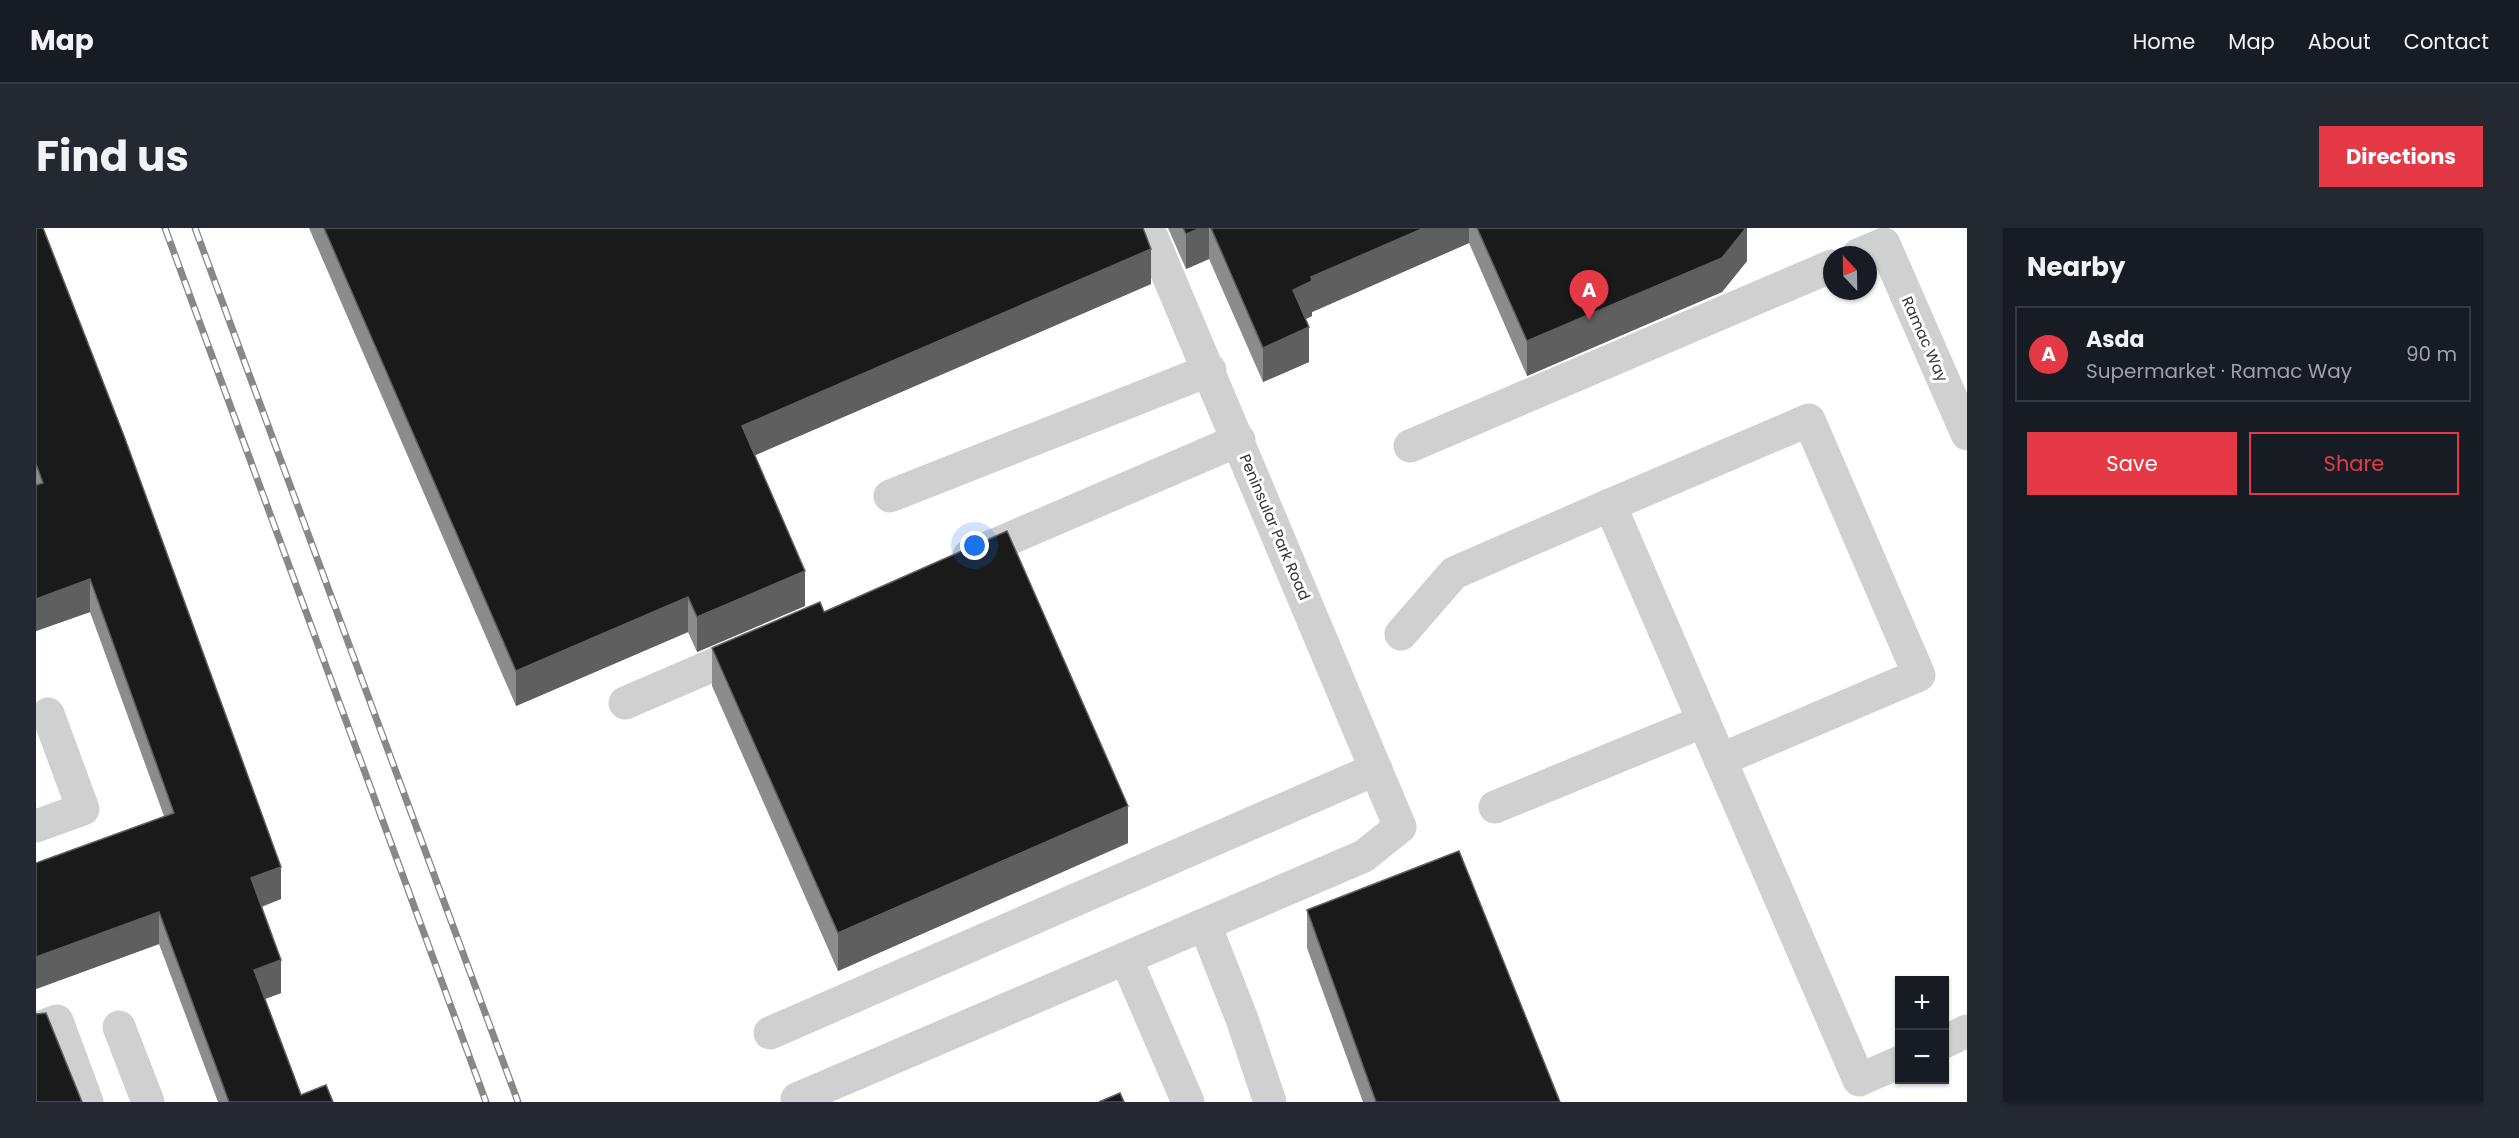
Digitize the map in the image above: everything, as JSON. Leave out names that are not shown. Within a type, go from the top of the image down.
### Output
[{"type":"street","name":"Peninsular Park Road","points":[[1148,228],[1210,370],[1400,828],[1364,856],[1205,925]]},
{"type":"street","name":"Ramac Way","points":[[1877,262],[1967,434]]},
{"type":"street","points":[[1410,446],[1823,270]]},
{"type":"street","points":[[890,496],[1210,370]]},
{"type":"street","points":[[1401,634],[1454,573],[1809,420],[1919,675],[1720,760]]},
{"type":"street","points":[[939,569],[1239,440]]},
{"type":"street","points":[[1610,505],[1859,1080],[1895,1064]]},
{"type":"street","points":[[625,703],[777,638]]},
{"type":"street","points":[[36,826],[83,809],[48,714]]},
{"type":"street","points":[[1495,807],[1704,721]]},
{"type":"street","points":[[770,1033],[1376,769]]},
{"type":"street","points":[[799,1102],[797,1099],[1205,925],[1246,1030],[1270,1102]]},
{"type":"street","points":[[1126,959],[1188,1102]]},
{"type":"street","points":[[36,1029],[57,1021],[87,1102]]},
{"type":"street","points":[[119,1027],[148,1102]]},
{"type":"street","points":[[1949,1039],[1967,1031]]},
{"type":"building","points":[[36,228],[43,228],[124,436],[281,867],[251,878],[281,960],[254,970],[301,1095],[326,1085],[333,1102],[229,1102],[159,912],[36,957],[36,863],[174,813],[90,579],[36,599],[36,485],[43,483],[36,464]]},
{"type":"building","points":[[324,228],[1143,228],[1151,249],[742,426],[805,571],[697,617],[688,597],[516,671]]},
{"type":"building","points":[[1183,228],[1201,228],[1186,234]]},
{"type":"building","points":[[1211,228],[1424,228],[1311,277],[1312,281],[1293,290],[1309,327],[1263,348]]},
{"type":"building","points":[[1477,228],[1746,228],[1722,258],[1527,341]]},
{"type":"building","points":[[1007,531],[1128,806],[838,933],[712,648],[820,602],[824,612]]},
{"type":"building","points":[[1459,851],[1560,1102],[1376,1102],[1307,910]]},
{"type":"building","points":[[46,1013],[82,1102],[36,1102],[36,1014]]},
{"type":"building","points":[[1120,1093],[1124,1102],[1099,1102]]},
{"type":"railway","points":[[165,228],[486,1102]]},
{"type":"railway","points":[[195,228],[518,1102]]},
{"type":"place","name":"Asda","points":[[1589,320]]}]
